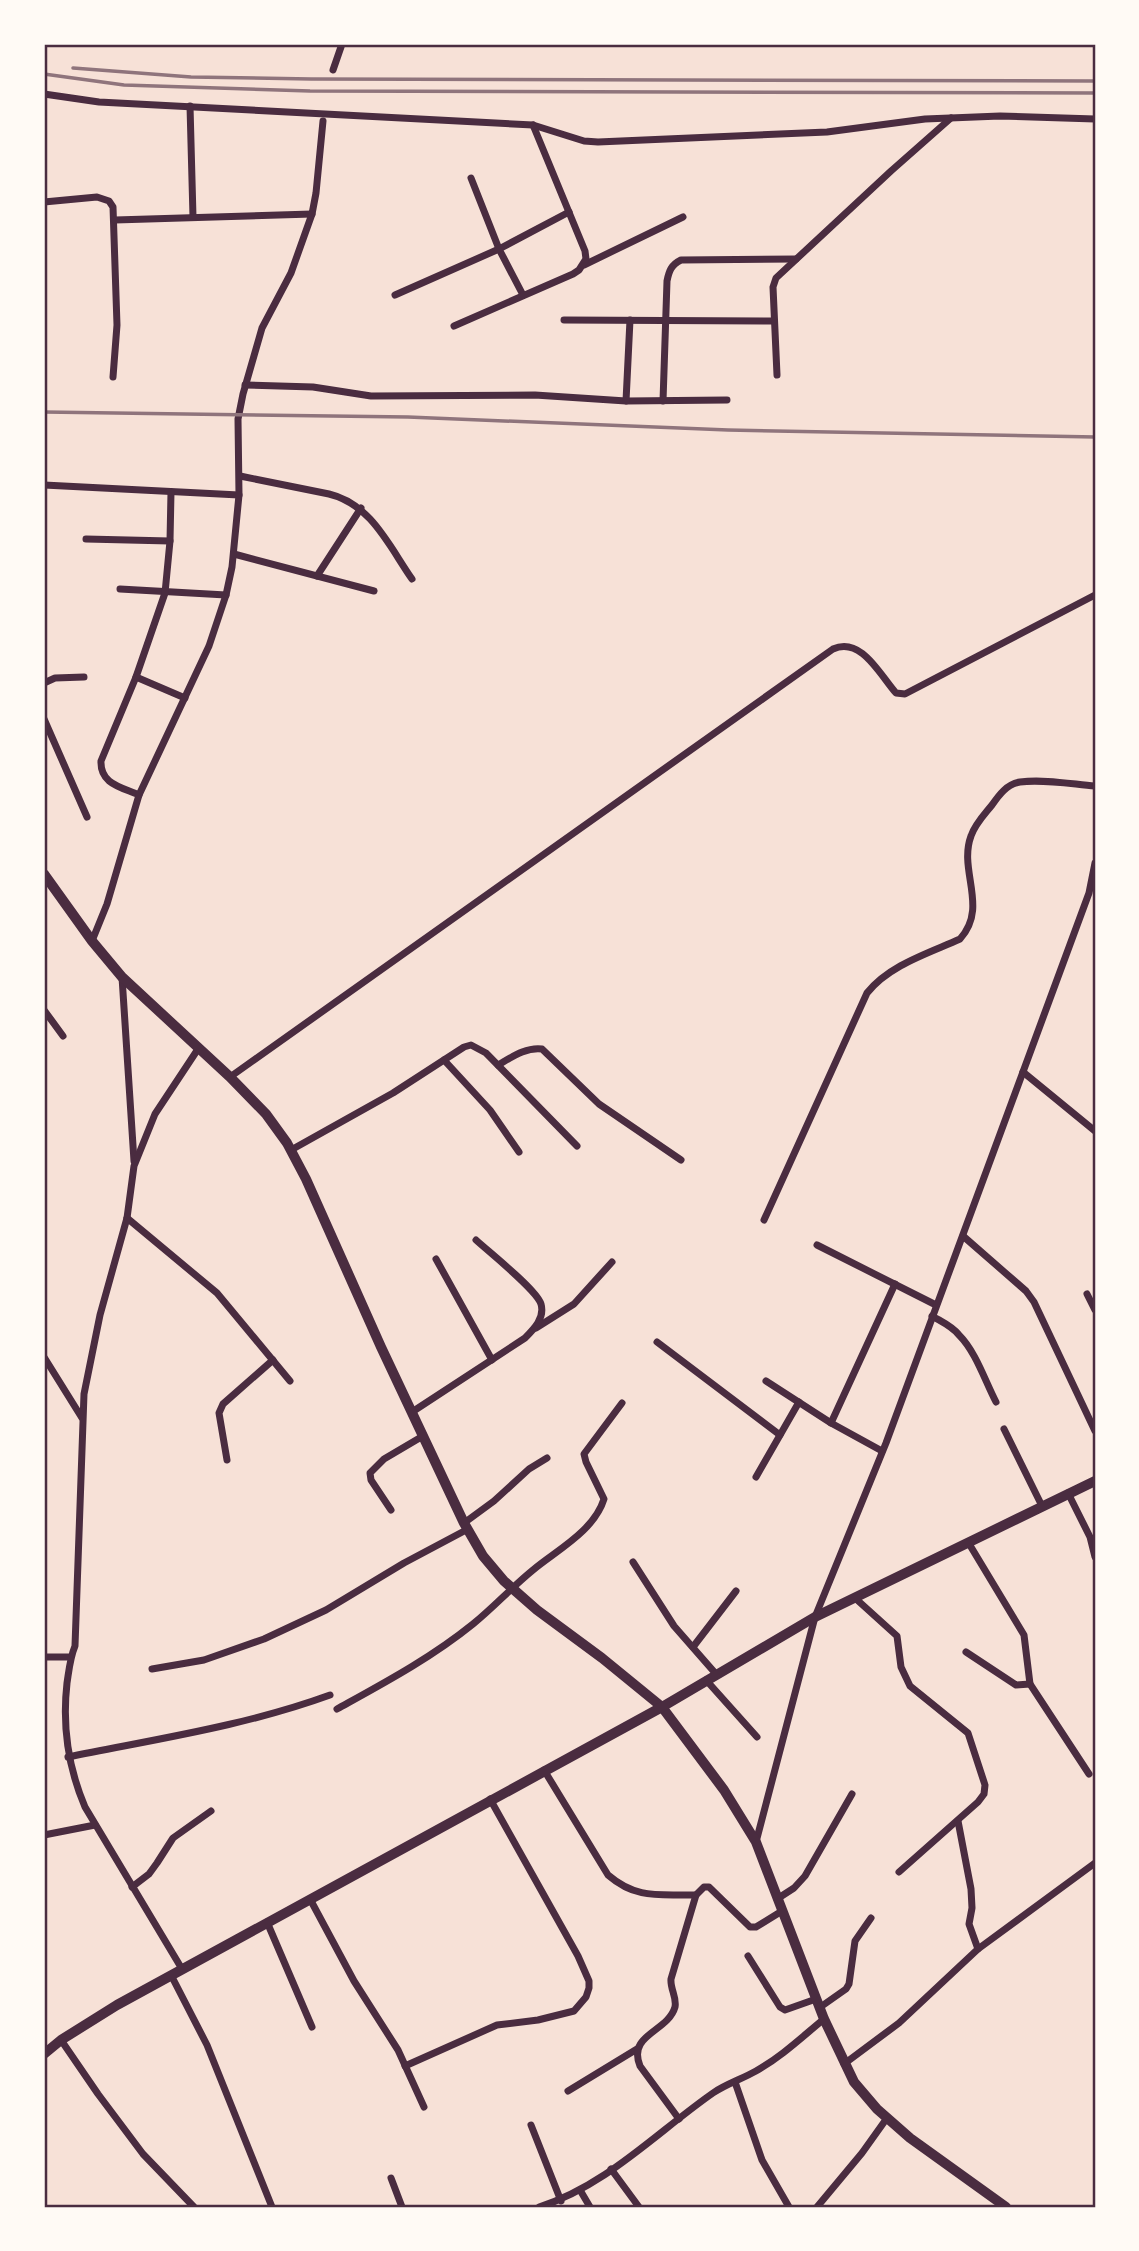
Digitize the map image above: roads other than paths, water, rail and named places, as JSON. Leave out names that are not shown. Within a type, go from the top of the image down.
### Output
[{"type":"street","points":[[333,70],[342,44]]},
{"type":"street","points":[[44,94],[99,102],[533,125],[584,141],[598,142],[827,132],[925,119],[1000,116],[1095,119]]},
{"type":"street","points":[[190,106],[193,217]]},
{"type":"street","points":[[777,375],[773,287],[776,278],[952,118]]},
{"type":"street","points":[[92,941],[107,904],[139,795],[209,646],[226,595],[234,554],[239,495],[238,419],[262,328],[291,273],[313,214],[323,121]]},
{"type":"street","points":[[533,125],[585,251],[586,260],[583,266]]},
{"type":"street","points":[[471,178],[499,249],[523,296]]},
{"type":"street","points":[[44,202],[103,198],[113,207],[117,325],[113,377]]},
{"type":"street","points":[[395,295],[499,249],[569,212]]},
{"type":"street","points":[[115,220],[313,214]]},
{"type":"street","points":[[454,326],[573,274],[583,266],[683,217]]},
{"type":"street","points":[[663,401],[667,281],[675,263],[681,260],[796,259]]},
{"type":"street","points":[[564,320],[774,321]]},
{"type":"street","points":[[626,401],[630,320]]},
{"type":"street","points":[[246,385],[313,387],[371,396],[536,395],[626,401],[727,400]]},
{"type":"street","points":[[240,476],[343,497],[368,515],[412,579]]},
{"type":"street","points":[[44,485],[239,495]]},
{"type":"street","points":[[139,795],[106,780],[100,769],[103,751],[136,677],[165,593],[171,492]]},
{"type":"street","points":[[317,576],[361,509]]},
{"type":"street","points":[[86,539],[170,541]]},
{"type":"street","points":[[234,554],[374,591]]},
{"type":"street","points":[[120,589],[226,595]]},
{"type":"street","points":[[230,1077],[833,649],[842,645],[852,646],[861,652],[896,693],[905,694],[1095,595]]},
{"type":"street","points":[[44,682],[55,678],[84,677]]},
{"type":"street","points":[[136,677],[185,698]]},
{"type":"street","points":[[44,719],[87,817]]},
{"type":"street","points":[[764,1220],[867,993],[877,981],[893,970],[960,939],[968,930],[973,919],[973,908],[967,855],[976,824],[1012,784],[1046,782],[1095,786]]},
{"type":"street","points":[[756,1842],[815,1617],[883,1451],[1089,893],[1095,863]]},
{"type":"street","points":[[44,874],[92,941],[122,977],[230,1077],[266,1114],[291,1150],[423,1436],[483,1556],[512,1588],[662,1707],[724,1790],[756,1842],[824,2020],[854,2082],[887,2118],[921,2146],[1006,2207]]},
{"type":"street","points":[[122,977],[134,1166],[127,1218],[100,1315],[83,1394],[75,1646],[70,1657],[64,1712],[73,1780],[85,1807],[182,1969]]},
{"type":"street","points":[[44,1010],[63,1036]]},
{"type":"street","points":[[291,1150],[393,1093],[471,1045],[486,1053],[577,1146]]},
{"type":"street","points":[[134,1166],[155,1114],[198,1049]]},
{"type":"street","points":[[498,1065],[524,1051],[542,1049],[599,1104],[681,1160]]},
{"type":"street","points":[[444,1060],[490,1110],[519,1152]]},
{"type":"street","points":[[1023,1072],[1095,1131]]},
{"type":"street","points":[[127,1218],[217,1293],[290,1381]]},
{"type":"street","points":[[962,1236],[1026,1291],[1034,1302],[1095,1431]]},
{"type":"street","points":[[476,1240],[540,1301],[541,1315],[532,1331]]},
{"type":"street","points":[[817,1245],[936,1305]]},
{"type":"street","points":[[436,1259],[492,1360]]},
{"type":"street","points":[[412,1412],[566,1311],[612,1262]]},
{"type":"street","points":[[831,1423],[895,1284]]},
{"type":"street","points":[[1087,1294],[1095,1310]]},
{"type":"street","points":[[932,1316],[961,1336],[996,1402]]},
{"type":"street","points":[[657,1342],[780,1435]]},
{"type":"street","points":[[44,1357],[83,1419]]},
{"type":"street","points":[[227,1460],[219,1413],[223,1404],[273,1360]]},
{"type":"street","points":[[766,1381],[831,1423],[883,1451]]},
{"type":"street","points":[[337,1709],[418,1664],[472,1624],[583,1531],[601,1508],[604,1499],[584,1454],[622,1402]]},
{"type":"street","points":[[756,1477],[799,1402]]},
{"type":"street","points":[[1004,1429],[1042,1506]]},
{"type":"street","points":[[391,1510],[370,1480],[370,1473],[384,1459],[423,1436]]},
{"type":"street","points":[[152,1669],[204,1660],[264,1639],[327,1610],[466,1526],[529,1469],[547,1458]]},
{"type":"street","points":[[44,2054],[61,2039],[171,1975],[662,1707],[815,1617],[1095,1481]]},
{"type":"street","points":[[1068,1493],[1090,1537],[1095,1558]]},
{"type":"street","points":[[968,1542],[1024,1635],[1030,1684],[1089,1774]]},
{"type":"street","points":[[633,1562],[674,1626],[716,1674]]},
{"type":"street","points":[[693,1647],[736,1591]]},
{"type":"street","points":[[855,1598],[897,1636],[901,1667],[910,1686],[968,1733],[985,1784],[984,1794],[978,1802],[899,1872]]},
{"type":"street","points":[[966,1653],[1016,1685],[1030,1684]]},
{"type":"street","points":[[44,1657],[70,1657]]},
{"type":"street","points":[[706,1680],[757,1737]]},
{"type":"street","points":[[68,1756],[219,1727],[292,1709],[330,1695]]},
{"type":"street","points":[[544,1770],[608,1875],[615,1882],[636,1893],[696,1895]]},
{"type":"street","points":[[777,1899],[794,1888],[805,1876],[852,1794]]},
{"type":"street","points":[[405,2066],[497,2025],[538,2020],[574,2011],[586,1997],[589,1988],[589,1981],[578,1956],[491,1799]]},
{"type":"street","points":[[132,1887],[149,1874],[173,1838],[211,1811]]},
{"type":"street","points":[[957,1821],[971,1889],[969,1924],[978,1949]]},
{"type":"street","points":[[44,1835],[95,1825]]},
{"type":"street","points":[[844,2064],[899,2023],[978,1949],[1095,1863]]},
{"type":"street","points":[[679,2119],[636,2057],[642,2041],[670,2017],[675,2008],[671,1979],[696,1895],[704,1886],[709,1887],[750,1927],[756,1927],[782,1911]]},
{"type":"street","points":[[310,1899],[345,1965],[398,2050],[424,2107]]},
{"type":"street","points":[[748,1956],[780,2007],[785,2010],[818,2003],[846,1989],[852,1975],[855,1941],[871,1918]]},
{"type":"street","points":[[267,1922],[312,2027]]},
{"type":"street","points":[[171,1975],[207,2045],[272,2207]]},
{"type":"street","points":[[540,2207],[580,2190],[714,2093],[779,2056],[824,2020]]},
{"type":"street","points":[[61,2039],[142,2154],[194,2207]]},
{"type":"street","points":[[568,2091],[637,2049]]},
{"type":"street","points":[[735,2082],[762,2160],[789,2207]]},
{"type":"street","points":[[817,2207],[887,2118]]},
{"type":"street","points":[[531,2125],[561,2200]]},
{"type":"street","points":[[611,2169],[639,2207]]},
{"type":"street","points":[[391,2178],[402,2207]]},
{"type":"street","points":[[580,2190],[590,2207]]},
{"type":"railway","points":[[73,68],[191,77],[311,79],[1095,81]]},
{"type":"railway","points":[[44,74],[124,85],[310,91],[1095,93]]},
{"type":"railway","points":[[44,412],[408,417],[728,430],[1095,437]]}]
